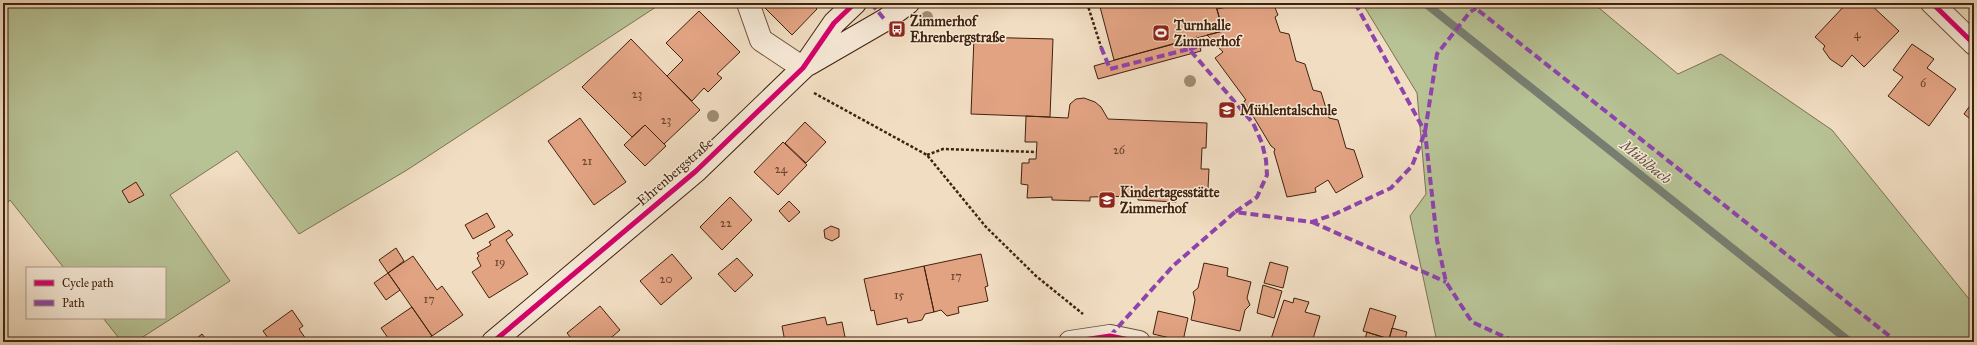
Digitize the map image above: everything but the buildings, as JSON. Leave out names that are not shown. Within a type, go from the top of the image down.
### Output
[{"type":"street","points":[[748,3],[761,40],[796,74]]},
{"type":"street","name":"Ehrenbergstraße","points":[[493,342],[696,171],[796,74],[834,23],[855,3]]},
{"type":"street","name":"Ehrenbergstraße","points":[[796,74],[885,20],[908,3]]},
{"type":"street","points":[[1932,3],[1974,44]]},
{"type":"street","points":[[1070,342],[1110,339],[1139,342]]},
{"type":"path","points":[[1087,3],[1102,47]]},
{"type":"path","points":[[796,74],[927,155],[986,227],[1036,276],[1110,339]]},
{"type":"path","points":[[927,155],[943,149],[1036,152]]},
{"type":"green space","points":[[3,3],[662,3],[407,170],[299,234],[237,151],[170,195],[230,281],[135,342],[122,342],[104,319],[166,319],[166,267],[63,267],[10,200],[3,208]]},
{"type":"green space","points":[[1362,3],[1593,3],[1678,74],[1721,54],[1832,130],[1974,305],[1974,342],[1437,342],[1410,216],[1426,194],[1417,93]]},
{"type":"waterway","name":"Mühlbach","points":[[1425,3],[1850,342]]},
{"type":"marked path","points":[[871,3],[885,20]]},
{"type":"marked path","points":[[1355,3],[1425,132],[1437,240],[1446,282],[1472,322],[1516,342]]},
{"type":"marked path","points":[[1469,3],[1897,342]]},
{"type":"marked path","points":[[1110,336],[1173,266],[1235,212],[1312,222],[1335,214],[1391,188],[1412,166],[1425,132],[1437,54],[1470,12],[1476,8]]},
{"type":"marked path","points":[[1189,49],[1214,43]]},
{"type":"marked path","points":[[1101,47],[1110,69],[1189,49],[1253,123],[1262,143],[1266,160],[1267,175],[1257,197],[1235,212]]},
{"type":"marked path","points":[[1312,222],[1446,282]]},
{"type":"cycle path","points":[[493,342],[696,171],[803,68],[834,23],[855,3]]},
{"type":"cycle path","points":[[1932,3],[1974,44]]},
{"type":"cycle path","points":[[1070,342],[1110,336],[1139,342]]},
{"type":"place","name":"Zimmerhof Ehrenbergstraße","points":[[897,29]]},
{"type":"place","name":"Turnhalle Zimmerhof","points":[[1161,33]]},
{"type":"place","name":"Mühlentalschule","points":[[1227,110]]},
{"type":"place","name":"Kindertagesstätte Zimmerhof","points":[[1107,200]]}]
